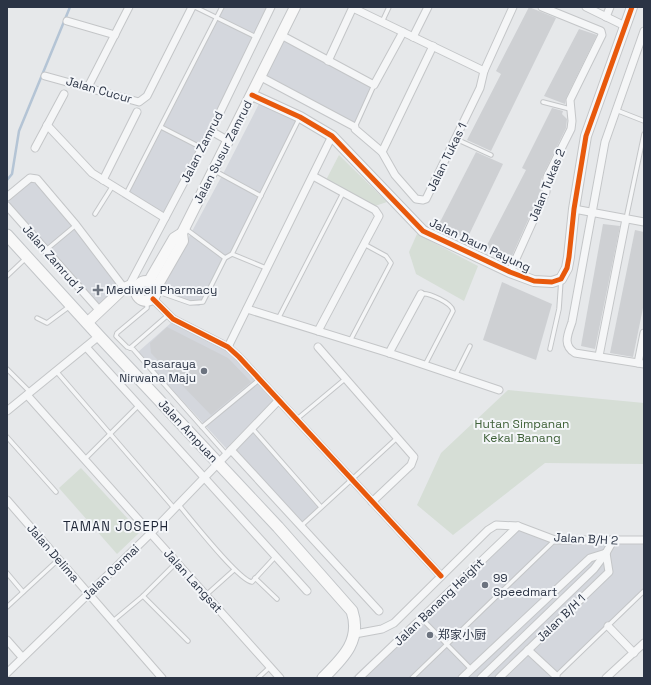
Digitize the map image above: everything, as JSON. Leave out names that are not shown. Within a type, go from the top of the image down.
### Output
[{"type":"main road","name":"Jalan Ampuan","points":[[7,235],[99,336],[225,456],[278,527],[352,612],[355,625],[355,634]]},
{"type":"main road","points":[[323,678],[347,652],[355,634]]},
{"type":"street","points":[[88,88],[128,7]]},
{"type":"street","name":"Jalan Cucur","points":[[45,76],[139,102],[147,96],[192,7]]},
{"type":"street","name":"Jalan Zamrud","points":[[87,323],[130,287],[211,131],[271,7]]},
{"type":"street","name":"Jalan Susur Zamrud","points":[[152,292],[183,241],[184,230],[295,7]]},
{"type":"street","points":[[328,60],[353,7],[484,71]]},
{"type":"street","points":[[413,37],[428,7]]},
{"type":"street","name":"Jalan Tukas 1","points":[[261,77],[355,127],[355,129],[382,152],[395,175],[416,199],[424,200],[456,139],[480,88],[484,71],[513,7]]},
{"type":"street","name":"Jalan Tukas 2","points":[[510,272],[547,189],[548,175],[571,129],[572,121],[570,100],[602,35],[601,31],[542,7]]},
{"type":"street","points":[[586,7],[625,26]]},
{"type":"street","points":[[606,17],[610,7]]},
{"type":"street","points":[[562,279],[567,268],[569,257],[574,209],[586,136],[632,7]]},
{"type":"street","points":[[67,21],[115,35]]},
{"type":"street","points":[[644,31],[605,142],[572,322],[566,342],[568,349],[575,353],[641,363],[644,333]]},
{"type":"street","points":[[281,35],[374,85],[403,32]]},
{"type":"street","points":[[382,152],[433,46]]},
{"type":"street","points":[[35,148],[64,94]]},
{"type":"street","name":"Jalan Daun Payung","points":[[252,95],[300,117],[332,136],[423,231],[510,272],[534,281],[552,282],[562,279]]},
{"type":"street","points":[[103,180],[137,112]]},
{"type":"street","points":[[47,125],[92,173],[112,187],[165,218]]},
{"type":"street","points":[[211,131],[229,141]]},
{"type":"street","points":[[228,347],[332,136]]},
{"type":"street","points":[[313,176],[375,210],[379,216],[318,331]]},
{"type":"street","points":[[7,197],[30,178],[34,177],[139,298],[152,292]]},
{"type":"street","name":"Jalan Zamrud 1","points":[[7,206],[100,311]]},
{"type":"street","points":[[574,209],[644,222]]},
{"type":"street","points":[[599,356],[626,219]]},
{"type":"street","points":[[130,287],[141,282],[152,292],[168,315],[228,347],[261,379],[441,576]]},
{"type":"street","points":[[389,353],[421,294]]},
{"type":"street","points":[[247,309],[389,353],[499,390]]},
{"type":"street","points":[[7,411],[99,336]]},
{"type":"street","points":[[86,347],[307,591]]},
{"type":"street","points":[[318,348],[397,438],[414,460],[411,465],[372,502]]},
{"type":"street","name":"Jalan Langsat","points":[[29,393],[150,534],[177,562],[280,678]]},
{"type":"street","name":"Jalan Cermai","points":[[7,672],[150,534],[279,400]]},
{"type":"street","points":[[225,456],[301,526],[379,611]]},
{"type":"street","name":"Jalan Delima","points":[[7,500],[162,678]]},
{"type":"street","name":"Jalan B/H 2","points":[[355,634],[389,627],[492,527],[496,525],[518,526],[555,540],[644,540]]},
{"type":"street","name":"Jalan Banang Height","points":[[359,678],[518,526]]},
{"type":"street","points":[[472,668],[481,677],[594,568],[606,553],[614,539]]},
{"type":"street","points":[[462,678],[590,558],[606,553]]},
{"type":"street","name":"Jalan B/H 1","points":[[499,678],[609,572],[606,553]]},
{"type":"street","points":[[608,626],[634,652]]},
{"type":"street","points":[[7,640],[22,657]]},
{"type":"street","points":[[606,678],[644,643]]},
{"type":"street","points":[[528,650],[555,677]]},
{"type":"lane","points":[[195,7],[256,37]]},
{"type":"lane","points":[[126,195],[222,7]]},
{"type":"lane","points":[[382,22],[389,7]]},
{"type":"lane","points":[[355,127],[374,85]]},
{"type":"lane","points":[[543,102],[570,109]]},
{"type":"lane","points":[[615,110],[644,121]]},
{"type":"lane","points":[[225,456],[202,427],[134,350],[116,334],[148,308],[152,292],[190,303],[203,302],[225,258],[232,254],[300,117]]},
{"type":"lane","points":[[161,127],[202,148]]},
{"type":"lane","points":[[626,219],[644,134]]},
{"type":"lane","points":[[456,139],[491,155]]},
{"type":"lane","points":[[214,171],[261,196]]},
{"type":"lane","points":[[95,214],[112,187]]},
{"type":"lane","points":[[278,319],[344,193]]},
{"type":"lane","points":[[46,250],[76,225]]},
{"type":"lane","points":[[184,230],[225,258]]},
{"type":"lane","points":[[350,341],[391,263],[386,256],[364,244]]},
{"type":"lane","points":[[232,254],[267,269]]},
{"type":"lane","points":[[7,276],[28,257]]},
{"type":"lane","points":[[550,349],[559,309],[562,279]]},
{"type":"lane","points":[[421,294],[428,294],[451,306],[453,311],[425,365]]},
{"type":"lane","points":[[37,318],[47,323],[71,305]]},
{"type":"lane","points":[[130,348],[168,315]]},
{"type":"lane","points":[[455,376],[470,346]]},
{"type":"lane","points":[[7,370],[29,393]]},
{"type":"lane","points":[[56,371],[110,434],[234,570],[248,581],[252,582],[276,556]]},
{"type":"lane","points":[[202,427],[261,379]]},
{"type":"lane","points":[[297,419],[345,379]]},
{"type":"lane","points":[[85,459],[138,405]]},
{"type":"lane","points":[[252,428],[321,507]]},
{"type":"lane","points":[[7,437],[56,492]]},
{"type":"lane","points":[[301,526],[397,438]]},
{"type":"lane","points":[[412,678],[555,540]]},
{"type":"lane","points":[[7,607],[59,559]]},
{"type":"lane","points":[[113,622],[143,596],[177,562]]},
{"type":"lane","points":[[206,595],[234,570]]},
{"type":"lane","points":[[7,573],[23,592]]},
{"type":"lane","points":[[255,578],[277,599]]},
{"type":"lane","points":[[555,677],[644,591]]},
{"type":"lane","points":[[143,596],[188,641]]},
{"type":"lane","points":[[422,619],[472,668]]},
{"type":"lane","points":[[258,678],[270,666]]},
{"type":"shaded area","points":[[220,7],[275,7],[167,222],[122,197]]},
{"type":"shaded area","points":[[287,35],[377,84],[358,127],[264,81]]},
{"type":"shaded area","points":[[263,96],[304,114],[233,256],[227,260],[204,303],[199,306],[190,305],[161,295],[161,289]]},
{"type":"shaded area","points":[[29,174],[34,174],[39,177],[76,220],[125,283],[101,316],[7,210],[7,194]]},
{"type":"shaded area","points":[[172,322],[226,349],[276,400],[251,425],[324,507],[300,529],[138,352]]},
{"type":"shaded area","points":[[517,523],[557,537],[615,536],[644,538],[644,594],[556,678],[352,678]]},
{"type":"green space","points":[[339,155],[387,202],[375,206],[326,180]]},
{"type":"green space","points":[[417,234],[478,266],[464,301],[416,274],[409,252]]},
{"type":"green space","name":"Hutan Simpanan Kekal Banang","points":[[508,390],[644,403],[644,464],[545,463],[453,535],[417,505],[441,453]]},
{"type":"green space","points":[[81,468],[140,532],[117,554],[59,488]]},
{"type":"building","points":[[529,7],[556,18],[491,151],[467,140],[501,74],[496,71]]},
{"type":"building","points":[[579,29],[597,35],[566,98],[565,104],[544,96]]},
{"type":"building","points":[[552,108],[563,111],[562,114],[567,119],[566,128],[543,175],[540,183],[542,184],[541,191],[511,258],[486,247],[526,170],[522,168]]},
{"type":"building","points":[[476,152],[503,164],[467,239],[439,224]]},
{"type":"building","points":[[603,224],[620,226],[595,349],[581,346]]},
{"type":"building","points":[[635,230],[644,232],[644,303],[633,357],[610,353]]},
{"type":"building","points":[[502,282],[552,304],[536,360],[483,340]]},
{"type":"building","name":"Pasaraya Nirwana Maju","points":[[167,327],[228,358],[251,382],[211,415],[151,353],[150,343]]},
{"type":"waterway","points":[[7,180],[12,174],[19,131],[70,7]]},
{"type":"cycle path","points":[[252,95],[300,117],[332,136],[423,231],[510,272],[534,281],[552,282],[561,279],[567,268],[574,209],[586,136],[632,7]]},
{"type":"cycle path","points":[[153,299],[173,319],[228,347],[239,357],[441,576]]},
{"type":"place","name":"Mediwell Pharmacy","points":[[98,290]]},
{"type":"place","name":"Pasaraya Nirwana Maju","points":[[204,371]]},
{"type":"place","name":"99 Speedmart","points":[[485,585]]},
{"type":"place","name":"郑家小厨","points":[[430,635]]},
{"type":"district","name":"TAMAN JOSEPH","points":[[116,526]]}]
